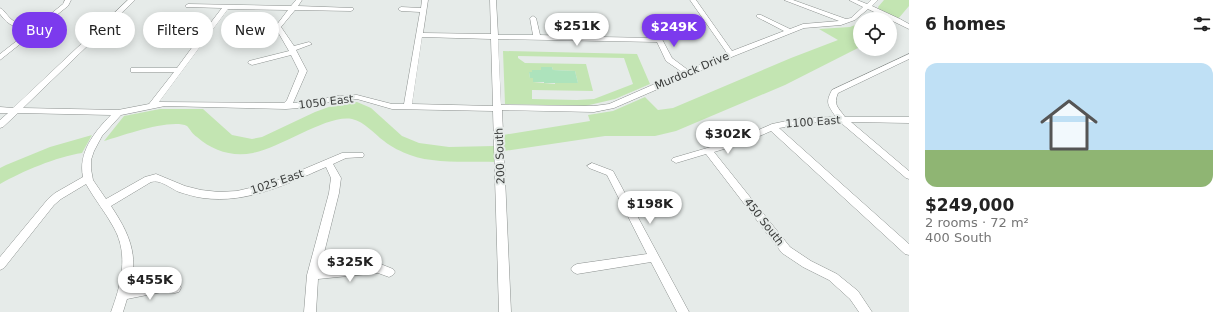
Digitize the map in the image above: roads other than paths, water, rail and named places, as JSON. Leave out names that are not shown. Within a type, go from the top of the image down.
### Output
[{"type":"street","points":[[57,12],[66,5],[68,0]]},
{"type":"street","points":[[0,125],[132,0]]},
{"type":"street","points":[[193,0],[188,6],[351,9]]},
{"type":"street","points":[[241,7],[246,0]]},
{"type":"street","points":[[286,106],[291,100],[303,71],[293,50],[278,27],[282,20],[294,8],[298,0]]},
{"type":"street","points":[[408,107],[425,0]]},
{"type":"street","name":"200 South","points":[[493,0],[505,312]]},
{"type":"street","points":[[693,0],[731,54]]},
{"type":"street","points":[[787,0],[845,22]]},
{"type":"street","points":[[852,0],[869,6],[909,27]]},
{"type":"street","name":"Murdock Drive","points":[[498,108],[575,109],[605,107],[731,54],[803,26],[845,22],[858,16],[875,0]]},
{"type":"street","points":[[213,24],[226,7]]},
{"type":"street","points":[[0,10],[9,22],[12,23]]},
{"type":"street","points":[[401,10],[424,10]]},
{"type":"street","points":[[759,16],[789,31]]},
{"type":"street","points":[[533,18],[537,37]]},
{"type":"street","points":[[591,20],[598,38]]},
{"type":"street","points":[[653,21],[650,23],[669,59],[688,73]]},
{"type":"street","points":[[420,35],[659,40]]},
{"type":"street","points":[[252,63],[309,44]]},
{"type":"street","points":[[0,58],[13,48]]},
{"type":"street","points":[[153,105],[195,48]]},
{"type":"street","points":[[909,56],[833,94],[831,101],[832,105],[842,119],[909,176]]},
{"type":"street","points":[[134,70],[179,70]]},
{"type":"street","name":"1050 East","points":[[118,113],[134,111],[153,105],[174,103],[286,106],[312,105],[334,98],[357,97],[375,100],[392,106],[498,108]]},
{"type":"street","points":[[0,110],[118,113]]},
{"type":"street","points":[[117,312],[123,295],[128,270],[127,250],[118,224],[88,179],[85,170],[90,151],[98,136],[118,113]]},
{"type":"street","name":"1100 East","points":[[676,160],[741,141],[772,127],[801,121],[842,119],[909,120]]},
{"type":"street","points":[[772,127],[909,251]]},
{"type":"street","name":"450 South","points":[[708,151],[786,250],[807,264],[834,277],[854,295],[866,312]]},
{"type":"street","name":"1025 East","points":[[104,205],[148,179],[156,177],[182,189],[201,194],[218,196],[237,195],[273,186],[345,155],[360,156]]},
{"type":"street","points":[[310,312],[313,275],[336,178],[328,162]]},
{"type":"street","points":[[592,166],[610,173],[683,312]]},
{"type":"street","points":[[0,265],[51,202],[58,196],[88,179]]},
{"type":"street","points":[[577,269],[654,257]]},
{"type":"street","points":[[313,275],[378,268],[389,272]]},
{"type":"street","points":[[123,295],[162,287],[175,288]]}]
